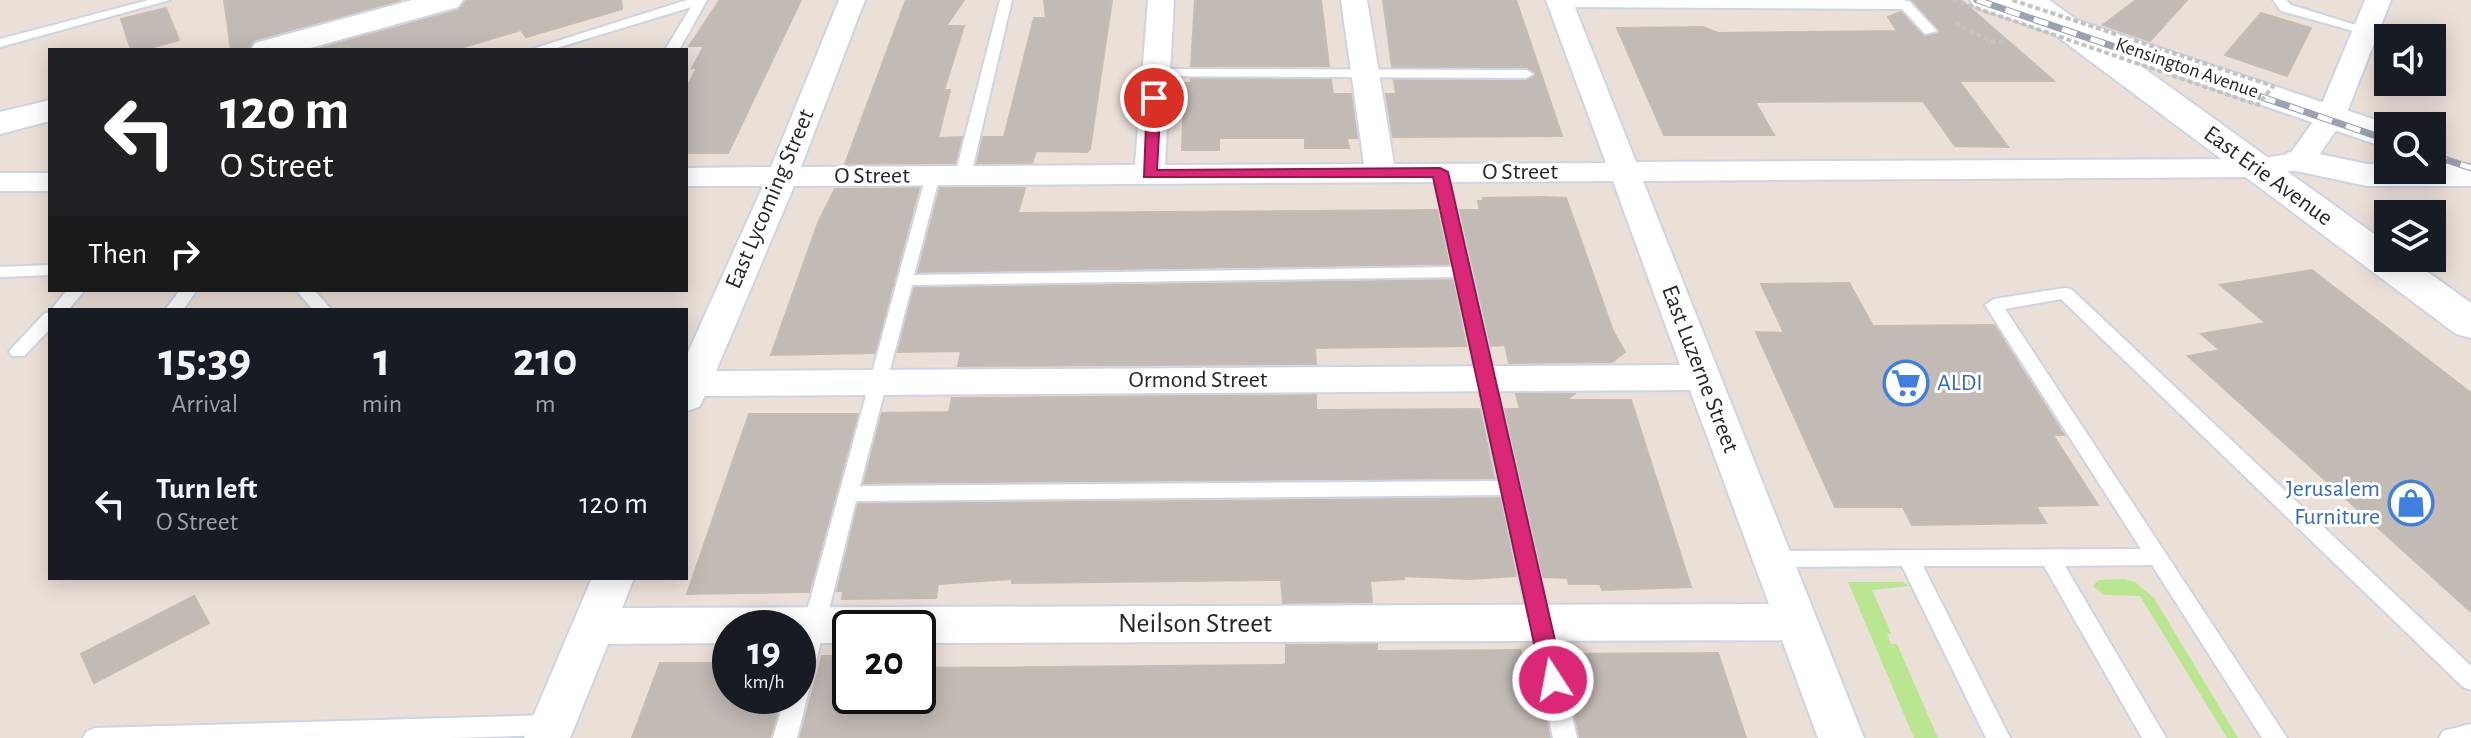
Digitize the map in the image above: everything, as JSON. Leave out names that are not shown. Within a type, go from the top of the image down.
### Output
[{"type":"main road","points":[[274,48],[447,0]]},
{"type":"main road","name":"Kensington Avenue","points":[[1986,0],[2374,131]]},
{"type":"main road","name":"East Erie Avenue","points":[[2029,0],[2471,324]]},
{"type":"main road","points":[[0,123],[48,111]]},
{"type":"main road","points":[[2446,156],[2471,164]]},
{"type":"main road","points":[[2300,161],[2367,175],[2471,175]]},
{"type":"street","name":"East Lycoming Street","points":[[689,391],[782,177],[852,0]]},
{"type":"street","points":[[1149,174],[1161,0]]},
{"type":"street","points":[[1354,0],[1380,173]]},
{"type":"street","points":[[2300,161],[2331,117],[2378,0]]},
{"type":"street","name":"East Luzerne Street","points":[[1560,2],[1841,738]]},
{"type":"street","name":"O Street","points":[[688,177],[2258,168],[2300,161]]},
{"type":"street","points":[[0,182],[48,182]]},
{"type":"street","name":"Ormond Street","points":[[689,391],[877,383],[1704,377]]},
{"type":"street","points":[[550,732],[612,580]]},
{"type":"street","name":"Neilson Street","points":[[816,625],[1797,622]]},
{"type":"street","name":"Neilson Street","points":[[594,626],[712,625]]},
{"type":"lane","points":[[0,43],[164,0]]},
{"type":"lane","points":[[543,48],[700,0]]},
{"type":"lane","points":[[673,48],[700,0]]},
{"type":"lane","points":[[963,175],[1006,0]]},
{"type":"lane","points":[[1890,0],[1905,5],[1930,31]]},
{"type":"lane","points":[[2279,0],[2286,8],[2365,30]]},
{"type":"lane","points":[[1560,2],[1905,5]]},
{"type":"lane","points":[[1156,73],[1526,74]]},
{"type":"lane","points":[[1440,172],[1565,738]]},
{"type":"lane","points":[[816,614],[932,175]]},
{"type":"lane","points":[[0,272],[48,270]]},
{"type":"lane","points":[[904,280],[1462,272]]},
{"type":"lane","points":[[60,308],[75,292]]},
{"type":"lane","points":[[306,292],[321,308]]},
{"type":"lane","points":[[2275,738],[1994,305],[2065,293],[2471,680]]},
{"type":"lane","points":[[18,352],[48,320]]},
{"type":"lane","points":[[848,494],[1510,488]]},
{"type":"lane","points":[[1772,559],[2158,557]]},
{"type":"lane","points":[[1908,558],[1998,738]]},
{"type":"lane","points":[[2050,558],[2154,738]]},
{"type":"lane","points":[[785,738],[791,714]]},
{"type":"lane","points":[[95,738],[550,732]]},
{"type":"lane","points":[[2451,738],[2471,734]]},
{"type":"path","points":[[1953,0],[2258,105],[2273,86],[2012,0]]},
{"type":"green space","points":[[2124,579],[2135,582],[2154,598],[2238,738],[2227,738],[2140,596],[2104,595],[2093,586],[2098,580]]},
{"type":"green space","points":[[1848,582],[1903,582],[1909,586],[1872,590],[1891,633],[1887,634],[1891,644],[1897,644],[1938,738],[1914,738]]},
{"type":"building","points":[[224,0],[401,0],[254,40],[249,48],[231,48]]},
{"type":"building","points":[[466,0],[621,0],[622,9],[526,37],[521,30],[461,48],[321,48],[459,10]]},
{"type":"building","points":[[801,0],[728,153],[688,153],[688,85],[697,68],[692,68],[704,46],[689,46],[719,1]]},
{"type":"building","points":[[906,0],[964,0],[946,26],[964,26],[944,90],[950,90],[938,138],[962,137],[955,163],[845,164]]},
{"type":"building","points":[[1044,0],[1112,0],[1090,149],[1087,152],[1036,151],[1032,163],[977,163],[983,137],[1004,137],[1034,18],[1046,18]]},
{"type":"building","points":[[1195,0],[1321,0],[1329,66],[1191,66]]},
{"type":"building","points":[[1383,0],[1516,0],[1562,136],[1393,137],[1386,94],[1396,94],[1394,80],[1526,81],[1536,73],[1526,67],[1392,67]]},
{"type":"building","points":[[1912,0],[1961,0],[2054,81],[1959,81],[2008,147],[1955,146],[1923,101],[1755,102],[1774,135],[1664,135],[1617,28],[1703,27],[1718,33],[1897,31],[1888,17],[1901,12],[1923,36],[1939,33]]},
{"type":"building","points":[[2136,0],[2187,0],[2150,41],[2103,25]]},
{"type":"building","points":[[166,8],[179,40],[150,48],[130,48],[121,19]]},
{"type":"building","points":[[2261,13],[2311,28],[2287,76],[2225,55]]},
{"type":"building","points":[[1191,79],[1331,80],[1333,94],[1351,94],[1357,138],[1347,138],[1349,148],[1305,148],[1305,138],[1219,138],[1219,150],[1182,150],[1184,83],[1190,83]]},
{"type":"building","points":[[919,188],[875,353],[771,355],[818,223],[835,189]]},
{"type":"building","points":[[940,188],[1025,188],[1018,213],[1437,210],[1449,264],[918,272]]},
{"type":"building","points":[[1483,198],[1566,198],[1613,331],[1625,352],[1612,362],[1509,363],[1505,345],[1491,346],[1460,210],[1480,210],[1478,201],[1484,201]]},
{"type":"building","name":"Jerusalem Furniture","points":[[2312,270],[2471,393],[2471,612],[2188,356],[2220,350],[2201,334],[2266,323],[2220,285]]},
{"type":"building","points":[[1453,280],[1466,346],[1315,348],[1316,364],[958,366],[961,351],[898,352],[914,288]]},
{"type":"building","name":"ALDI","points":[[1849,283],[1873,326],[1994,325],[2064,435],[2053,435],[2098,505],[2036,506],[2046,523],[1912,525],[1903,507],[1835,507],[1756,332],[1784,333],[1761,284]]},
{"type":"building","points":[[1516,394],[1574,394],[1566,400],[1631,400],[1691,587],[1602,590],[1600,584],[1569,584],[1567,578],[1543,577],[1505,409],[1520,409]]},
{"type":"building","points":[[1316,395],[1316,410],[1480,409],[1494,478],[864,483],[882,413],[949,412],[952,398]]},
{"type":"building","points":[[749,414],[858,414],[809,592],[687,594]]},
{"type":"building","points":[[1500,498],[1516,576],[1470,579],[1403,576],[1404,579],[1370,581],[1372,602],[1283,603],[1281,580],[1012,583],[1012,579],[938,584],[936,598],[842,599],[843,591],[837,591],[858,504]]},
{"type":"building","points":[[194,596],[209,623],[94,683],[81,654]]},
{"type":"building","points":[[1377,644],[1377,651],[1520,650],[1521,654],[1532,654],[1550,738],[800,738],[806,714],[816,714],[816,678],[822,656],[832,656],[832,714],[936,714],[936,668],[1282,665],[1286,664],[1286,645]]},
{"type":"building","points":[[1718,653],[1746,738],[1580,738],[1561,654]]},
{"type":"building","points":[[660,663],[712,663],[712,714],[777,714],[770,738],[632,738]]},
{"type":"railway","points":[[1977,0],[2374,135]]},
{"type":"railway","points":[[2446,160],[2471,168]]},
{"type":"place","name":"ALDI","points":[[1906,383]]},
{"type":"place","name":"Jerusalem Furniture","points":[[2411,503]]},
{"type":"route","points":[[1154,98],[1149,174],[1440,172],[1553,680]]}]
